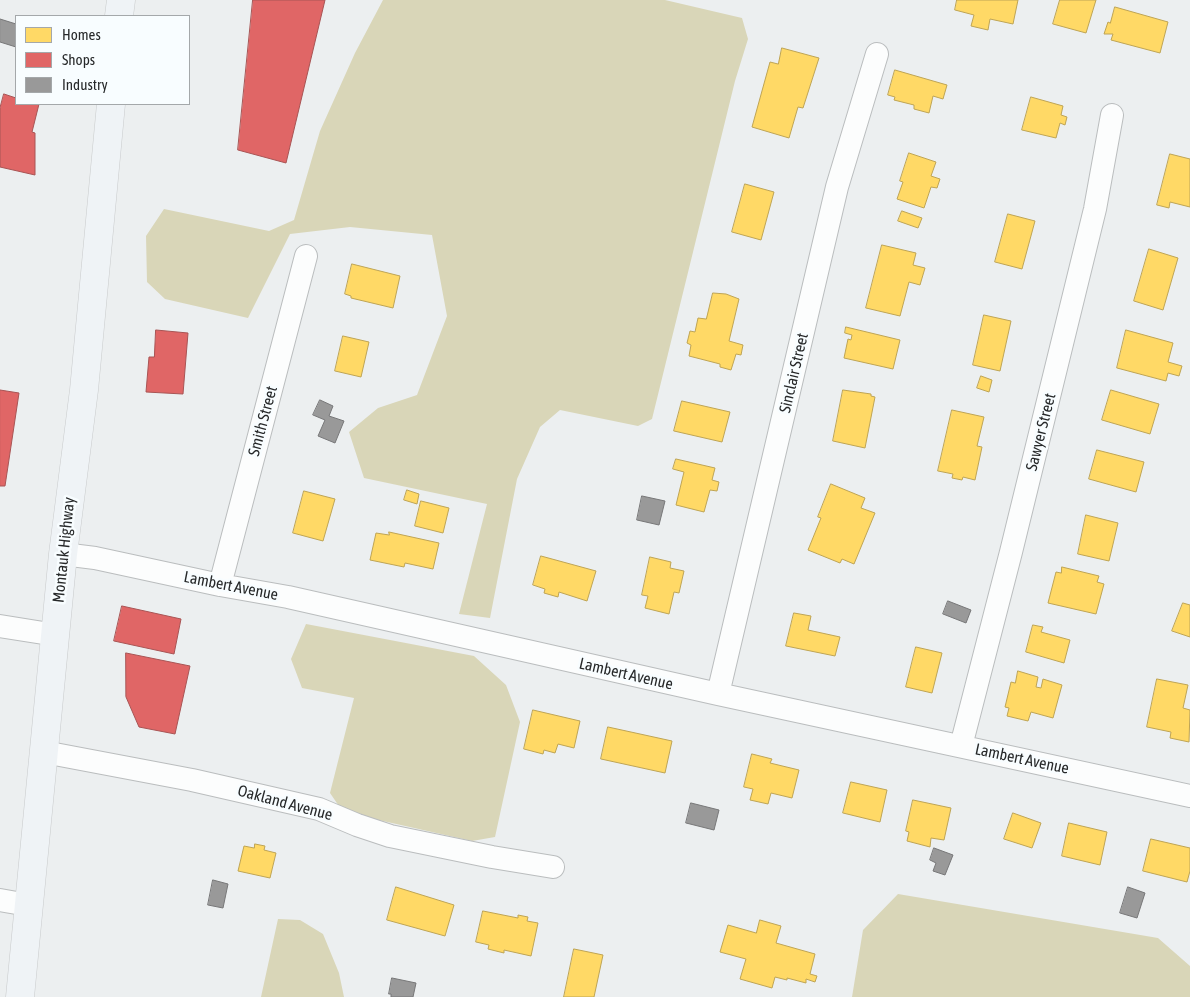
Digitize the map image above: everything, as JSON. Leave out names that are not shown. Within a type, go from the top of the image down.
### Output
[{"type":"main road","points":[[119,15],[121,0]]},
{"type":"main road","name":"Montauk Highway","points":[[20,997],[56,635],[62,554],[84,390],[111,105]]},
{"type":"street","name":"Sinclair Street","points":[[718,694],[838,187],[876,54]]},
{"type":"street","name":"Sawyer Street","points":[[961,746],[1093,218],[1112,116]]},
{"type":"street","name":"Smith Street","points":[[220,585],[306,256]]},
{"type":"street","name":"Lambert Avenue","points":[[62,554],[95,558],[220,585],[288,597],[718,694],[1190,796]]},
{"type":"street","points":[[0,626],[56,635]]},
{"type":"street","name":"Oakland Avenue","points":[[44,752],[192,780],[318,809],[357,825],[399,838],[553,867]]},
{"type":"street","points":[[0,900],[28,905]]},
{"type":"shaded area","points":[[383,0],[665,0],[742,18],[748,39],[735,81],[652,419],[638,426],[560,410],[540,427],[517,479],[490,618],[459,614],[487,504],[364,478],[349,432],[378,408],[417,395],[447,316],[432,235],[350,227],[290,234],[248,318],[165,299],[147,282],[146,236],[164,209],[269,231],[294,220],[320,131],[355,53]]},
{"type":"shaded area","points":[[306,624],[474,656],[506,685],[520,722],[495,837],[472,841],[343,812],[330,793],[354,698],[302,688],[291,659]]},
{"type":"shaded area","points":[[898,894],[1158,938],[1190,966],[1190,997],[852,997],[863,930]]},
{"type":"shaded area","points":[[278,919],[300,920],[323,934],[339,973],[344,997],[261,997]]},
{"type":"building: Homes","points":[[957,0],[1018,0],[1013,24],[990,19],[988,30],[971,26],[974,15],[955,10]]},
{"type":"building: Homes","points":[[1060,0],[1096,0],[1086,33],[1053,24]]},
{"type":"building: Homes","points":[[1115,7],[1168,22],[1160,53],[1111,40],[1113,34],[1104,34]]},
{"type":"building: Homes","points":[[782,48],[819,58],[803,108],[798,107],[789,138],[752,127],[770,62],[778,64]]},
{"type":"building: Homes","points":[[895,70],[947,85],[943,99],[933,96],[929,113],[914,109],[914,105],[894,100],[895,97],[888,95]]},
{"type":"building: Homes","points":[[1031,97],[1063,106],[1061,115],[1067,117],[1065,125],[1060,123],[1056,138],[1022,130]]},
{"type":"building: Homes","points":[[909,153],[936,162],[931,176],[940,179],[937,188],[931,187],[924,208],[897,199],[903,182],[900,181]]},
{"type":"building: Homes","points":[[1170,154],[1190,159],[1190,207],[1170,202],[1169,208],[1157,205]]},
{"type":"building: Homes","points":[[745,184],[774,192],[761,240],[732,232]]},
{"type":"building: Homes","points":[[902,211],[922,218],[918,228],[898,221]]},
{"type":"building: Homes","points":[[1008,214],[1035,221],[1022,269],[995,262]]},
{"type":"building: Homes","points":[[882,245],[916,253],[913,265],[925,268],[920,285],[909,282],[900,316],[866,308]]},
{"type":"building: Homes","points":[[1149,249],[1178,258],[1163,310],[1134,301]]},
{"type":"building: Homes","points":[[352,264],[400,276],[393,308],[351,298],[351,296],[345,294]]},
{"type":"building: Homes","points":[[713,293],[726,294],[739,299],[729,341],[743,345],[741,355],[736,354],[731,370],[720,367],[720,364],[689,356],[691,345],[687,343],[690,331],[695,332],[698,318],[706,319]]},
{"type":"building: Homes","points":[[984,315],[1011,321],[1000,371],[973,365]]},
{"type":"building: Homes","points":[[846,327],[900,340],[893,369],[844,358],[848,339],[851,340],[852,335],[845,333]]},
{"type":"building: Homes","points":[[1126,330],[1173,343],[1168,362],[1182,366],[1179,376],[1168,373],[1166,381],[1117,368]]},
{"type":"building: Homes","points":[[343,336],[369,342],[361,377],[335,371]]},
{"type":"building: Homes","points":[[981,376],[992,380],[989,392],[977,388]]},
{"type":"building: Homes","points":[[843,390],[871,394],[871,396],[875,397],[865,448],[833,441]]},
{"type":"building: Homes","points":[[1111,390],[1159,404],[1150,434],[1102,420]]},
{"type":"building: Homes","points":[[682,401],[730,412],[722,442],[674,431]]},
{"type":"building: Homes","points":[[952,410],[984,417],[977,446],[982,447],[975,480],[963,477],[962,480],[952,478],[953,474],[938,471]]},
{"type":"building: Homes","points":[[1097,450],[1144,462],[1136,492],[1089,479]]},
{"type":"building: Homes","points":[[676,459],[715,468],[712,480],[719,482],[717,491],[710,490],[704,512],[676,505],[684,472],[673,469]]},
{"type":"building: Homes","points":[[831,484],[865,498],[861,508],[875,513],[854,564],[842,559],[840,563],[808,550],[821,518],[818,517]]},
{"type":"building: Homes","points":[[407,490],[419,494],[417,504],[404,500]]},
{"type":"building: Homes","points":[[304,491],[335,499],[323,541],[293,533]]},
{"type":"building: Homes","points":[[421,501],[449,508],[443,533],[415,526]]},
{"type":"building: Homes","points":[[1086,515],[1118,523],[1109,561],[1078,554]]},
{"type":"building: Homes","points":[[389,532],[439,543],[433,569],[405,563],[404,567],[370,560],[376,533],[389,535]]},
{"type":"building: Homes","points":[[541,556],[596,571],[587,601],[559,592],[558,597],[544,593],[545,589],[533,585]]},
{"type":"building: Homes","points":[[650,557],[671,562],[670,568],[684,571],[679,593],[674,592],[669,614],[645,608],[648,596],[642,595]]},
{"type":"building: Homes","points":[[1062,567],[1099,576],[1097,582],[1104,584],[1096,614],[1048,603],[1056,572],[1061,573]]},
{"type":"building: Homes","points":[[1183,603],[1190,605],[1190,637],[1172,631]]},
{"type":"building: Homes","points":[[794,613],[811,616],[808,630],[840,637],[835,656],[786,646]]},
{"type":"building: Homes","points":[[1033,625],[1043,627],[1041,632],[1070,640],[1064,663],[1026,652]]},
{"type":"building: Homes","points":[[916,647],[942,653],[932,693],[906,687]]},
{"type":"building: Homes","points":[[1018,671],[1038,677],[1036,687],[1041,688],[1043,679],[1062,685],[1053,718],[1031,712],[1028,721],[1007,716],[1009,708],[1005,707],[1011,682],[1015,683]]},
{"type":"building: Homes","points":[[1157,679],[1188,685],[1183,708],[1190,710],[1189,742],[1170,738],[1171,732],[1147,727]]},
{"type":"building: Homes","points":[[533,710],[580,721],[574,748],[558,744],[555,753],[544,750],[543,754],[524,749]]},
{"type":"building: Homes","points":[[608,727],[672,741],[665,773],[601,759]]},
{"type":"building: Homes","points":[[752,754],[772,759],[770,763],[799,770],[792,798],[771,793],[768,804],[750,800],[753,789],[744,787]]},
{"type":"building: Homes","points":[[851,782],[887,790],[880,822],[843,813]]},
{"type":"building: Homes","points":[[913,800],[951,808],[944,840],[931,838],[930,847],[907,841],[909,832],[906,831]]},
{"type":"building: Homes","points":[[1013,813],[1041,823],[1032,848],[1004,839]]},
{"type":"building: Homes","points":[[1069,823],[1107,832],[1100,865],[1062,856]]},
{"type":"building: Homes","points":[[1151,839],[1190,848],[1190,871],[1187,882],[1143,871]]},
{"type":"building: Homes","points":[[255,844],[265,846],[264,850],[276,853],[270,878],[238,871],[244,846],[254,848]]},
{"type":"building: Homes","points":[[396,887],[454,905],[445,936],[387,920]]},
{"type":"building: Homes","points":[[483,911],[518,918],[518,915],[528,917],[527,921],[538,923],[531,956],[504,950],[504,953],[488,949],[489,945],[476,942]]},
{"type":"building: Homes","points":[[760,920],[781,926],[776,943],[815,954],[810,974],[817,976],[815,982],[806,979],[806,983],[775,977],[772,988],[740,979],[746,959],[720,952],[728,925],[756,933]]},
{"type":"building: Homes","points":[[574,949],[603,955],[594,997],[564,997]]},
{"type":"building: Shops","points":[[253,0],[325,0],[286,163],[238,150]]},
{"type":"building: Shops","points":[[4,94],[15,98],[15,105],[39,105],[32,132],[35,133],[35,175],[0,167],[0,108]]},
{"type":"building: Shops","points":[[156,330],[188,333],[183,394],[146,392],[149,357],[154,357]]},
{"type":"building: Shops","points":[[0,390],[19,393],[5,486],[0,486]]},
{"type":"building: Shops","points":[[122,606],[181,619],[174,654],[114,641]]},
{"type":"building: Shops","points":[[126,653],[190,666],[175,734],[139,727],[126,697]]},
{"type":"building: Industry","points":[[0,19],[15,24],[15,47],[0,42]]},
{"type":"building: Industry","points":[[320,400],[333,406],[329,416],[344,421],[335,443],[318,436],[325,420],[313,415]]},
{"type":"building: Industry","points":[[642,496],[665,501],[659,525],[637,520]]},
{"type":"building: Industry","points":[[948,601],[971,610],[966,623],[943,614]]},
{"type":"building: Industry","points":[[691,803],[719,810],[714,830],[686,823]]},
{"type":"building: Industry","points":[[934,848],[953,855],[945,875],[933,871],[936,863],[930,860]]},
{"type":"building: Industry","points":[[213,880],[228,884],[223,908],[208,905]]},
{"type":"building: Industry","points":[[1128,887],[1145,893],[1137,918],[1120,913]]},
{"type":"building: Industry","points":[[392,978],[416,983],[413,997],[391,997],[391,994],[389,994]]}]
